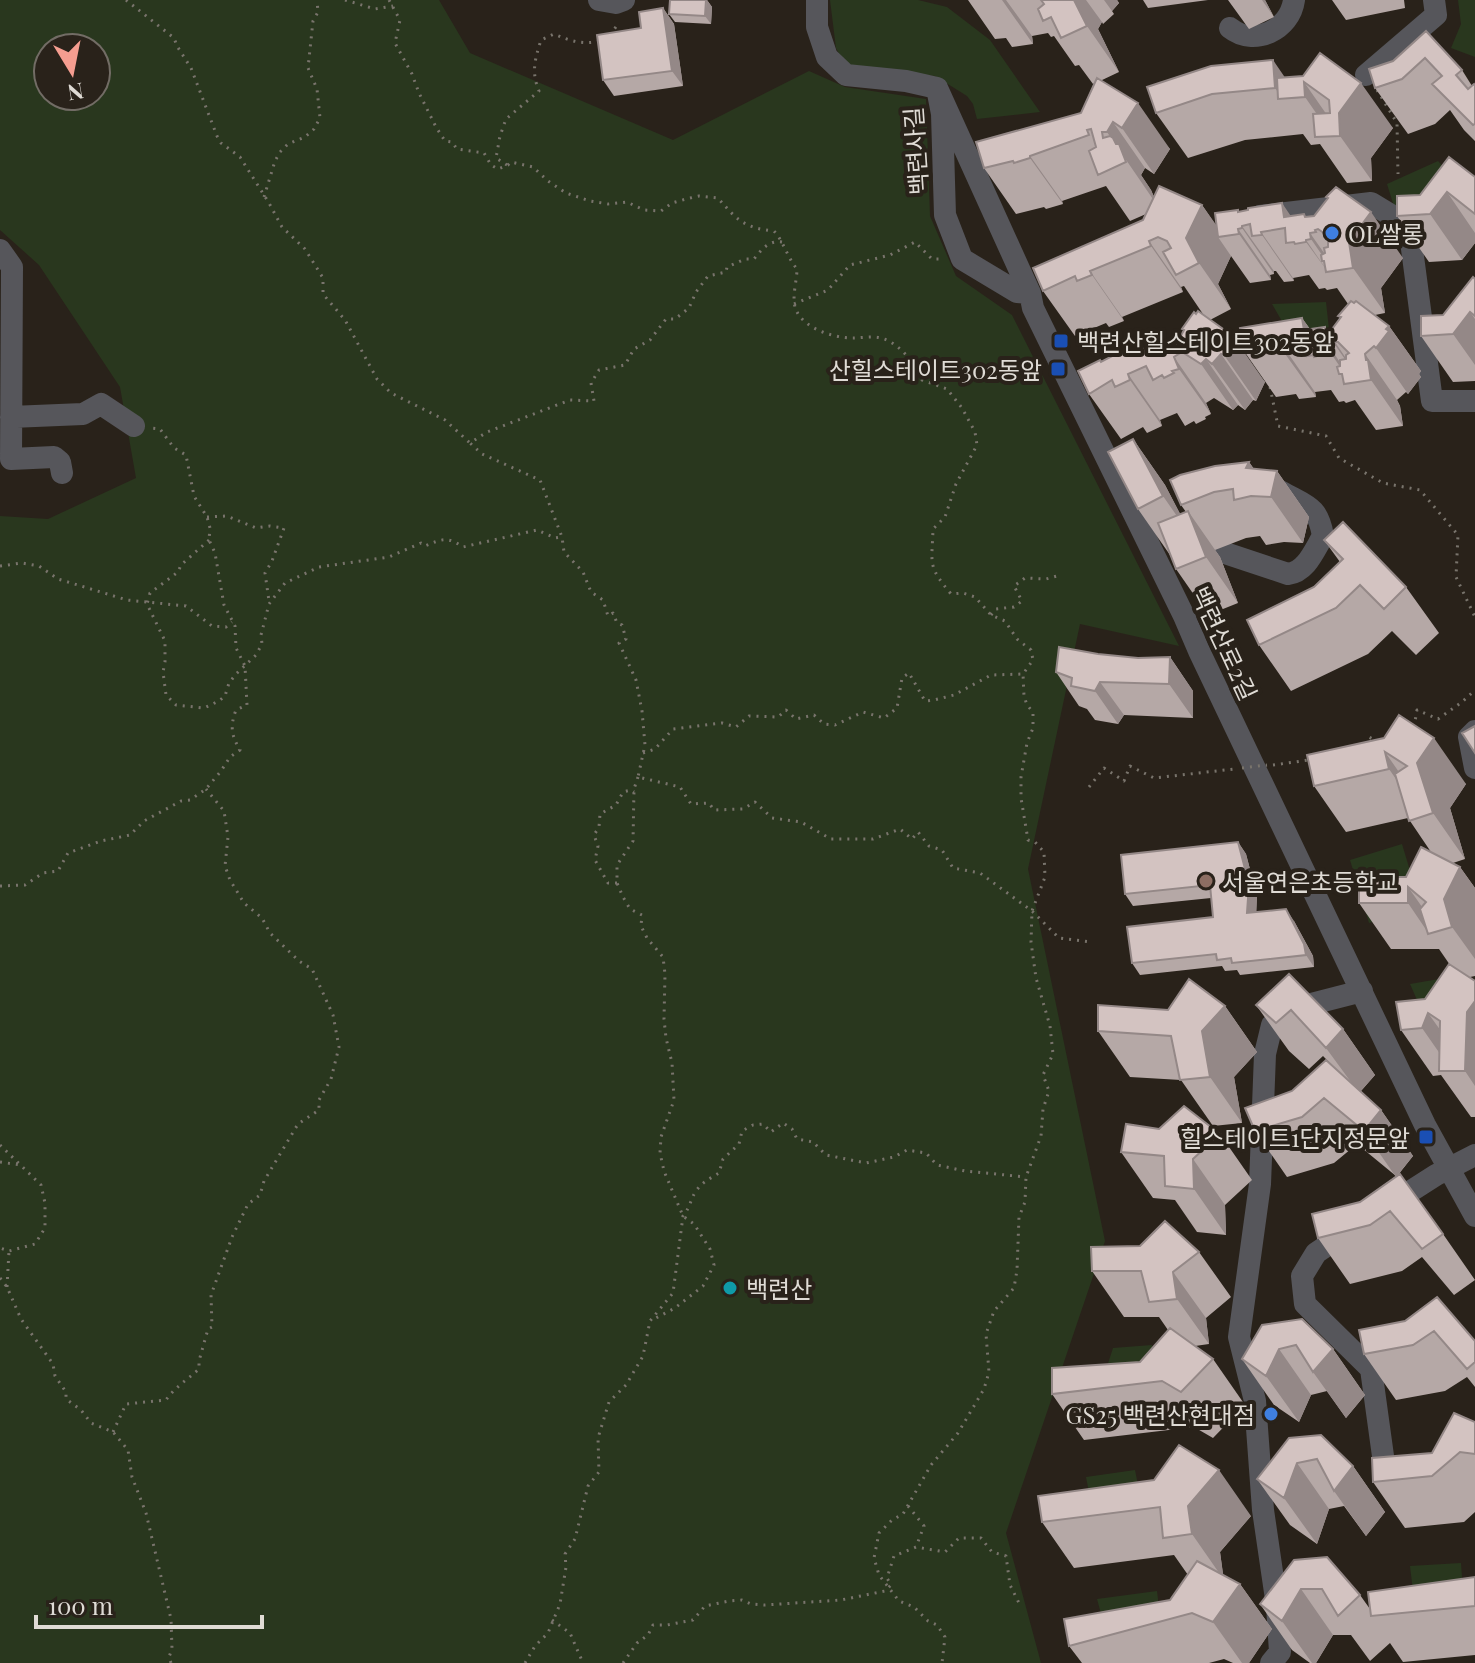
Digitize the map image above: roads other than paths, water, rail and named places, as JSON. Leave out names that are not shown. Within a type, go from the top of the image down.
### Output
[{"type":"street","points":[[599,0],[616,3],[620,9]]},
{"type":"street","name":"백련사길","points":[[817,0],[817,27],[827,57],[846,75],[906,81],[937,88],[942,114],[945,215],[964,260],[1017,292],[1030,293]]},
{"type":"street","points":[[1230,28],[1238,34],[1262,36],[1287,20],[1294,0]]},
{"type":"street","points":[[1370,80],[1436,15],[1434,0]]},
{"type":"street","name":"백련산로2길","points":[[937,88],[1030,293],[1033,308],[1164,574],[1425,1125],[1475,1216]]},
{"type":"street","points":[[1237,218],[1371,203],[1409,226],[1432,401],[1475,401]]},
{"type":"street","points":[[0,250],[12,267],[7,413],[11,459],[54,457],[60,462],[62,473]]},
{"type":"street","points":[[7,413],[83,414],[101,404],[134,426]]},
{"type":"street","points":[[1164,574],[1222,552],[1288,574],[1297,573],[1323,536],[1321,522],[1314,510],[1282,492]]},
{"type":"street","points":[[1475,731],[1469,737],[1475,768]]},
{"type":"street","points":[[1271,1663],[1280,1652],[1277,1606],[1263,1510],[1255,1401],[1239,1337],[1260,1184],[1265,1054],[1272,1025],[1296,1008],[1362,991]]},
{"type":"street","points":[[1383,1456],[1371,1369],[1305,1304],[1302,1276],[1316,1253],[1449,1168],[1475,1155]]},
{"type":"place","name":"OL쌀롱","points":[[1332,233]]},
{"type":"place","name":"백련산힐스테이트302동앞","points":[[1061,341]]},
{"type":"place","name":"산힐스테이트302동앞","points":[[1058,369]]},
{"type":"place","name":"서울연은초등학교","points":[[1206,881]]},
{"type":"place","name":"힐스테이트1단지정문앞","points":[[1426,1137]]},
{"type":"place","name":"백련산","points":[[730,1288]]},
{"type":"place","name":"GS25 백련산현대점","points":[[1271,1414]]}]
